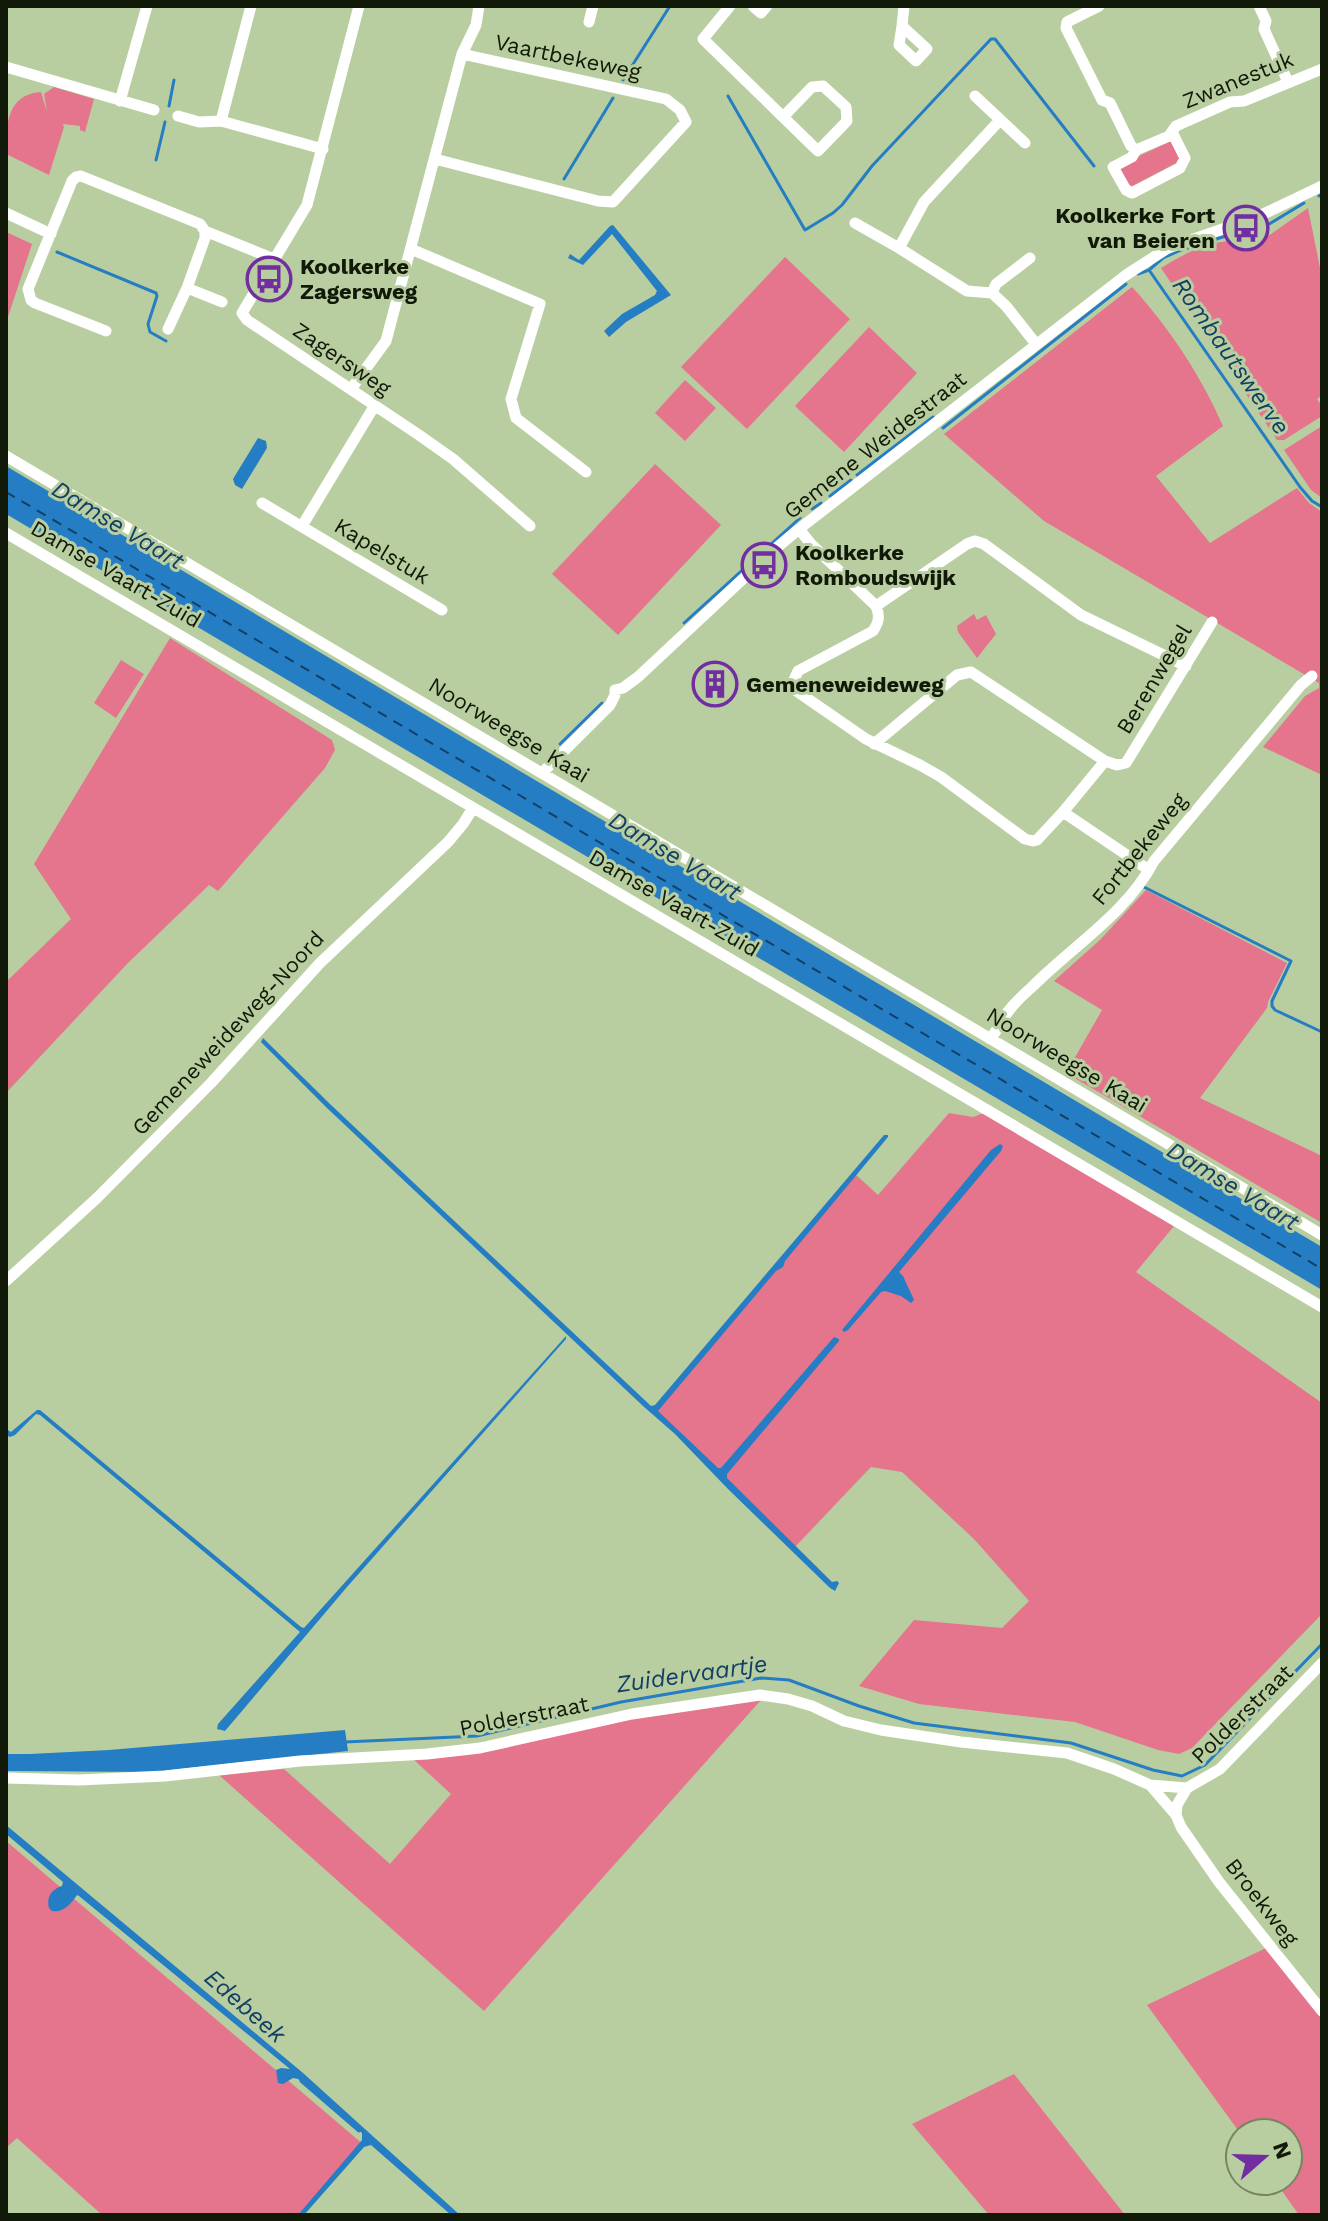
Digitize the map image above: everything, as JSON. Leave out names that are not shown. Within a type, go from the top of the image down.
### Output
[{"type":"street","points":[[120,101],[147,6]]},
{"type":"street","points":[[221,121],[251,6]]},
{"type":"street","name":"Zagersweg","points":[[359,6],[323,149],[303,213],[242,313],[247,320],[453,459],[530,526]]},
{"type":"street","name":"Vaartbekeweg","points":[[351,389],[386,341],[462,54],[476,25],[479,6]]},
{"type":"street","points":[[589,22],[593,6]]},
{"type":"street","points":[[730,6],[703,39],[783,117],[818,151],[847,121],[846,107],[823,86],[812,87],[783,117]]},
{"type":"street","points":[[753,6],[761,13],[767,6]]},
{"type":"street","points":[[902,26],[904,6]]},
{"type":"street","points":[[1099,6],[1067,22],[1066,28],[1102,100],[1110,103],[1131,146],[1136,150]]},
{"type":"street","points":[[1259,6],[1266,21],[1264,29],[1288,82]]},
{"type":"street","name":"Vaartbekeweg","points":[[435,159],[598,201],[613,202],[686,122],[680,110],[666,99],[462,54]]},
{"type":"street","points":[[6,67],[154,110]]},
{"type":"street","name":"Zwanestuk","points":[[1172,132],[1185,158],[1180,168],[1132,193],[1126,190],[1113,167],[1132,157],[1136,150],[1169,136],[1176,126],[1230,102],[1244,101],[1322,69]]},
{"type":"street","points":[[975,96],[1025,143]]},
{"type":"street","points":[[178,116],[199,122],[221,121],[323,149]]},
{"type":"street","points":[[899,248],[924,202],[1000,120]]},
{"type":"street","points":[[106,331],[31,300],[28,289],[76,177],[81,176],[200,224],[205,231],[274,259]]},
{"type":"street","name":"Gemene Weidestraat","points":[[542,773],[610,705],[615,690],[638,677],[799,529],[1126,275],[1157,254],[1186,240],[1257,217],[1322,186]]},
{"type":"street","points":[[6,213],[51,234]]},
{"type":"street","points":[[855,223],[967,291],[992,293],[1036,344]]},
{"type":"street","points":[[168,329],[187,288],[205,231]]},
{"type":"street","points":[[411,249],[540,304],[511,399],[516,418],[586,472]]},
{"type":"street","points":[[992,293],[996,284],[1030,258]]},
{"type":"street","points":[[187,288],[222,302]]},
{"type":"street","name":"Kapelstuk","points":[[302,526],[375,405]]},
{"type":"street","name":"Noorweegse Kaai","points":[[6,456],[1322,1235]]},
{"type":"street","name":"Kapelstuk","points":[[262,503],[442,610]]},
{"type":"street","points":[[799,529],[876,606],[879,615],[873,631],[798,671],[793,682],[795,690],[874,744],[957,675],[971,672],[1105,761]]},
{"type":"street","name":"Damse Vaart-Zuid","points":[[6,533],[1322,1307]]},
{"type":"street","points":[[876,606],[975,541],[984,544],[1064,605],[1186,666]]},
{"type":"street","name":"Berenwegel","points":[[874,744],[941,777],[1025,839],[1037,840],[1105,761],[1117,765],[1126,763],[1212,622]]},
{"type":"street","name":"Fortbekeweg","points":[[990,1039],[1015,1004],[1098,930],[1139,884],[1154,861],[1301,685],[1312,676]]},
{"type":"street","name":"Gemeneweideweg-Noord","points":[[6,1281],[97,1198],[211,1083],[320,963],[448,842],[473,808]]},
{"type":"street","points":[[1063,812],[1149,870]]},
{"type":"street","name":"Polderstraat","points":[[6,1778],[79,1780],[165,1776],[300,1761],[480,1748],[632,1714],[760,1695],[788,1699],[844,1721],[881,1730],[1067,1753],[1150,1785],[1187,1788],[1220,1769],[1322,1663]]},
{"type":"street","name":"Broekweg","points":[[1150,1785],[1176,1815],[1219,1882],[1322,2011]]},
{"type":"street","points":[[1176,1815],[1177,1805],[1187,1788]]},
{"type":"shaded area","points":[[54,87],[94,99],[85,132],[80,130],[80,126],[63,124],[49,175],[6,154],[7,133],[10,114],[21,99],[41,92],[47,112],[44,94]]},
{"type":"shaded area","points":[[1174,142],[1181,157],[1178,162],[1132,186],[1126,183],[1120,168],[1122,164]]},
{"type":"shaded area","points":[[1308,208],[1322,278],[1322,395],[1317,399],[1322,406],[1322,416],[1284,440],[1277,440],[1161,268],[1216,243],[1252,244]]},
{"type":"shaded area","points":[[6,232],[32,244],[6,323]]},
{"type":"shaded area","points":[[785,257],[850,319],[747,429],[681,367]]},
{"type":"shaded area","points":[[1132,287],[1183,353],[1223,426],[1156,476],[1210,543],[1297,488],[1309,503],[1322,512],[1322,775],[1263,747],[1305,696],[1319,688],[1319,683],[1044,521],[944,434]]},
{"type":"shaded area","points":[[869,327],[917,373],[844,452],[795,406]]},
{"type":"shaded area","points":[[685,380],[716,408],[685,441],[655,413]]},
{"type":"shaded area","points":[[1322,426],[1322,498],[1311,490],[1284,450]]},
{"type":"shaded area","points":[[655,464],[721,525],[618,635],[552,574]]},
{"type":"shaded area","points":[[974,614],[977,620],[986,615],[996,634],[977,658],[957,626]]},
{"type":"shaded area","points":[[170,638],[332,740],[335,750],[325,768],[218,891],[209,885],[128,963],[6,1093],[6,982],[71,919],[34,864]]},
{"type":"shaded area","points":[[121,660],[144,674],[116,718],[94,703]]},
{"type":"shaded area","points":[[1146,890],[1287,963],[1267,1008],[1200,1098],[1322,1156],[1322,1223],[1066,1073],[1102,1010],[1054,981],[1100,940]]},
{"type":"shaded area","points":[[949,1113],[973,1117],[984,1113],[1174,1226],[1136,1272],[1322,1403],[1322,1614],[1192,1748],[1179,1754],[1075,1722],[919,1704],[859,1686],[914,1620],[1002,1628],[1029,1601],[974,1539],[902,1472],[871,1467],[793,1549],[655,1410],[854,1173],[878,1195]]},
{"type":"shaded area","points":[[761,1700],[484,2011],[219,1775],[284,1769],[390,1864],[451,1794],[413,1759],[457,1756],[623,1720]]},
{"type":"shaded area","points":[[6,1841],[364,2145],[300,2215],[102,2215],[17,2138],[6,2148]]},
{"type":"shaded area","points":[[1266,1948],[1322,2015],[1322,2215],[1299,2215],[1286,2197],[1304,2197],[1304,2117],[1228,2117],[1147,2005]]},
{"type":"shaded area","points":[[1014,2074],[1125,2215],[989,2215],[912,2124]]},
{"type":"water","points":[[613,225],[671,295],[626,322],[609,337],[604,331],[622,314],[657,291],[612,234],[583,265],[568,258],[570,254],[579,260]]},
{"type":"water","points":[[258,438],[266,441],[267,448],[242,489],[235,485],[233,479]]},
{"type":"water","points":[[6,466],[1322,1247],[1322,1290],[6,514]]},
{"type":"water","points":[[263,1038],[651,1406],[884,1135],[888,1135],[783,1267],[776,1271],[658,1411],[721,1468],[834,1337],[839,1339],[727,1474],[727,1478],[832,1582],[839,1583],[835,1591],[675,1434],[327,1108],[261,1042]]},
{"type":"water","points":[[1000,1144],[1003,1146],[1001,1151],[899,1272],[914,1300],[911,1303],[901,1296],[881,1292],[844,1332],[842,1330],[991,1150]]},
{"type":"water","points":[[566,1336],[225,1731],[217,1729],[218,1724],[300,1632],[40,1415],[36,1414],[15,1435],[6,1435],[6,1429],[11,1432],[40,1410],[304,1628]]},
{"type":"water","points":[[345,1730],[348,1751],[151,1772],[6,1771],[6,1754],[109,1750]]},
{"type":"water","points":[[6,1825],[303,2073],[460,2215],[451,2215],[371,2145],[364,2147],[304,2215],[298,2215],[362,2140],[362,2133],[298,2079],[278,2083],[276,2070],[290,2069],[79,1896],[63,1909],[52,1911],[48,1904],[49,1897],[63,1882],[6,1834]]},
{"type":"waterway","points":[[623,80],[670,6]]},
{"type":"waterway","points":[[728,96],[805,230],[842,205],[872,166],[991,39],[995,39],[1094,166]]},
{"type":"waterway","points":[[169,106],[174,80]]},
{"type":"waterway","points":[[564,179],[613,98]]},
{"type":"waterway","points":[[156,160],[165,122]]},
{"type":"waterway","points":[[1149,270],[1163,258],[1181,250],[1226,236],[1256,232],[1304,203]]},
{"type":"waterway","points":[[57,252],[156,293],[148,324],[150,332],[166,341]]},
{"type":"waterway","name":"Rombautswerve","points":[[1138,274],[1149,270],[1300,487],[1322,507]]},
{"type":"waterway","name":"Rombautswerve","points":[[943,428],[1126,284]]},
{"type":"waterway","name":"Rombautswerve","points":[[857,475],[933,417]]},
{"type":"waterway","name":"Rombautswerve","points":[[830,496],[851,480]]},
{"type":"waterway","name":"Rombautswerve","points":[[812,509],[821,503]]},
{"type":"waterway","name":"Rombautswerve","points":[[684,623],[800,518]]},
{"type":"waterway","name":"Rombautswerve","points":[[560,744],[602,703]]},
{"type":"waterway","points":[[1142,886],[1291,961],[1272,1006],[1322,1032]]},
{"type":"waterway","name":"Zuidervaartje","points":[[345,1742],[477,1736],[621,1702],[761,1678],[789,1680],[914,1723],[1071,1743],[1153,1770],[1182,1776],[1205,1765],[1322,1644]]},
{"type":"waterway","name":"Edebeek","points":[[301,2081],[359,2131]]},
{"type":"ferry route","points":[[6,492],[1322,1269]]},
{"type":"place","name":"Koolkerke Fort van Beieren","points":[[1246,228]]},
{"type":"place","name":"Koolkerke Zagersweg","points":[[269,279]]},
{"type":"place","name":"Koolkerke Romboudswijk","points":[[764,565]]},
{"type":"place","name":"Gemeneweideweg","points":[[715,684]]},
{"type":"water label","name":"Damse Vaart","points":[[118,525]]},
{"type":"water label","name":"Damse Vaart","points":[[675,856]]},
{"type":"water label","name":"Damse Vaart","points":[[1233,1186]]}]
